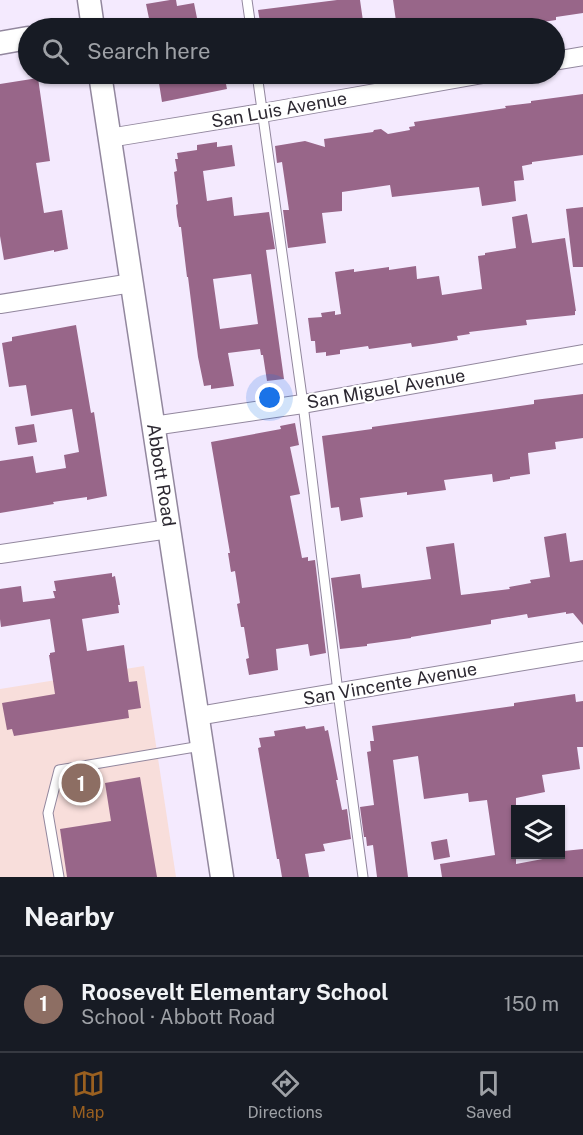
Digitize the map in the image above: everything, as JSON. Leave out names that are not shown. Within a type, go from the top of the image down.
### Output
[{"type":"street","points":[[88,0],[91,18]]},
{"type":"street","points":[[0,43],[18,40]]},
{"type":"street","points":[[565,59],[583,56]]},
{"type":"street","name":"Abbott Road","points":[[101,84],[222,877]]},
{"type":"street","name":"San Luis Avenue","points":[[109,138],[426,84]]},
{"type":"street","points":[[0,304],[132,283]]},
{"type":"street","name":"San Miguel Avenue","points":[[153,426],[303,404],[583,354]]},
{"type":"street","points":[[0,554],[169,529]]},
{"type":"street","name":"San Vincente Avenue","points":[[198,716],[583,651]]},
{"type":"lane","points":[[247,0],[250,18]]},
{"type":"lane","points":[[258,84],[303,404],[363,877]]},
{"type":"lane","points":[[59,877],[48,813],[59,770],[202,746]]},
{"type":"shaded area","points":[[144,666],[176,877],[0,877],[0,689]]},
{"type":"building","points":[[170,0],[176,0],[177,6],[194,3],[197,18],[149,18],[146,4]]},
{"type":"building","points":[[337,0],[360,0],[363,18],[259,18],[258,10]]},
{"type":"building","points":[[393,0],[583,0],[583,13],[556,18],[396,18]]},
{"type":"building","points":[[18,81],[18,84],[39,84],[50,161],[36,163],[44,213],[62,210],[68,249],[4,260],[0,236],[0,84]]},
{"type":"building","points":[[159,84],[226,84],[227,89],[162,102]]},
{"type":"building","points":[[583,94],[583,155],[532,162],[532,164],[522,166],[524,180],[514,181],[516,201],[482,206],[479,187],[392,197],[390,185],[342,192],[342,211],[322,213],[326,243],[288,248],[283,210],[289,210],[282,162],[277,163],[275,146],[305,141],[325,147],[324,139],[381,129],[388,134],[410,130],[409,127],[415,126],[414,122]]},
{"type":"building","points":[[217,142],[217,147],[232,145],[235,166],[203,171],[207,201],[232,197],[234,216],[269,212],[275,249],[266,250],[284,379],[267,381],[260,349],[228,353],[234,386],[211,389],[211,385],[204,386],[181,227],[179,227],[177,216],[176,205],[178,204],[174,172],[177,171],[175,159],[178,159],[177,153],[197,150],[197,145]],"holes":[[[251,274],[258,324],[220,329],[213,279]]]},
{"type":"building","points":[[583,207],[583,267],[573,267],[566,209]]},
{"type":"building","points":[[527,214],[532,243],[565,238],[575,315],[526,320],[527,325],[469,332],[470,334],[457,336],[458,340],[433,344],[412,347],[411,343],[369,349],[368,346],[340,350],[340,354],[326,356],[326,352],[316,353],[315,341],[311,341],[308,318],[322,317],[321,313],[335,311],[335,315],[341,314],[335,272],[389,267],[389,270],[416,266],[417,279],[439,276],[442,295],[482,289],[478,256],[516,248],[512,217]]},
{"type":"building","points":[[76,325],[91,413],[94,412],[107,496],[53,502],[54,504],[0,513],[0,461],[33,456],[36,473],[66,468],[64,455],[79,452],[72,409],[31,416],[26,385],[9,387],[2,343],[12,341],[12,337]]},
{"type":"building","points":[[583,394],[583,438],[555,442],[556,449],[528,453],[530,474],[493,482],[492,474],[444,480],[446,490],[360,498],[363,517],[341,521],[339,507],[331,508],[322,436],[534,404],[534,400]]},
{"type":"building","points":[[295,423],[299,445],[290,447],[300,494],[290,496],[302,558],[308,557],[308,561],[315,560],[326,653],[310,656],[308,644],[276,649],[278,670],[249,675],[244,627],[241,627],[237,604],[240,603],[235,571],[231,572],[228,553],[230,553],[211,442],[281,429],[280,426]]},
{"type":"building","points":[[34,424],[37,442],[18,445],[15,427]]},
{"type":"building","points":[[566,533],[570,562],[583,560],[583,625],[573,613],[528,618],[527,614],[491,620],[491,624],[340,649],[331,578],[360,574],[362,588],[431,579],[426,547],[454,543],[461,595],[510,589],[509,587],[531,583],[530,580],[550,577],[544,537]]},
{"type":"building","points":[[112,573],[112,577],[115,576],[120,605],[118,605],[119,613],[82,619],[87,651],[124,645],[129,682],[137,681],[141,708],[128,710],[129,718],[14,736],[12,729],[7,730],[2,703],[55,694],[49,655],[55,652],[50,619],[1,627],[0,589],[21,586],[23,602],[55,598],[54,581]]},
{"type":"building","points":[[575,694],[576,702],[583,701],[583,747],[577,747],[580,769],[542,775],[545,792],[516,798],[516,805],[511,805],[511,859],[516,859],[516,864],[543,859],[565,859],[565,851],[583,849],[583,877],[442,877],[440,864],[495,855],[487,800],[469,802],[468,793],[424,799],[418,756],[393,760],[408,877],[377,877],[373,845],[367,846],[360,807],[374,805],[367,752],[371,751],[370,741],[374,741],[372,726],[514,706],[514,703]]},
{"type":"building","points":[[305,726],[306,729],[324,726],[325,731],[328,730],[342,810],[347,809],[351,839],[323,844],[325,851],[305,854],[309,877],[282,877],[258,748],[261,747],[259,738],[275,736],[274,731]]},
{"type":"building","points":[[140,777],[157,877],[67,877],[60,829],[111,821],[105,783]]},
{"type":"building","points":[[447,839],[450,857],[434,860],[431,842]]},
{"type":"place","name":"Roosevelt Elementary School","points":[[81,783]]}]
